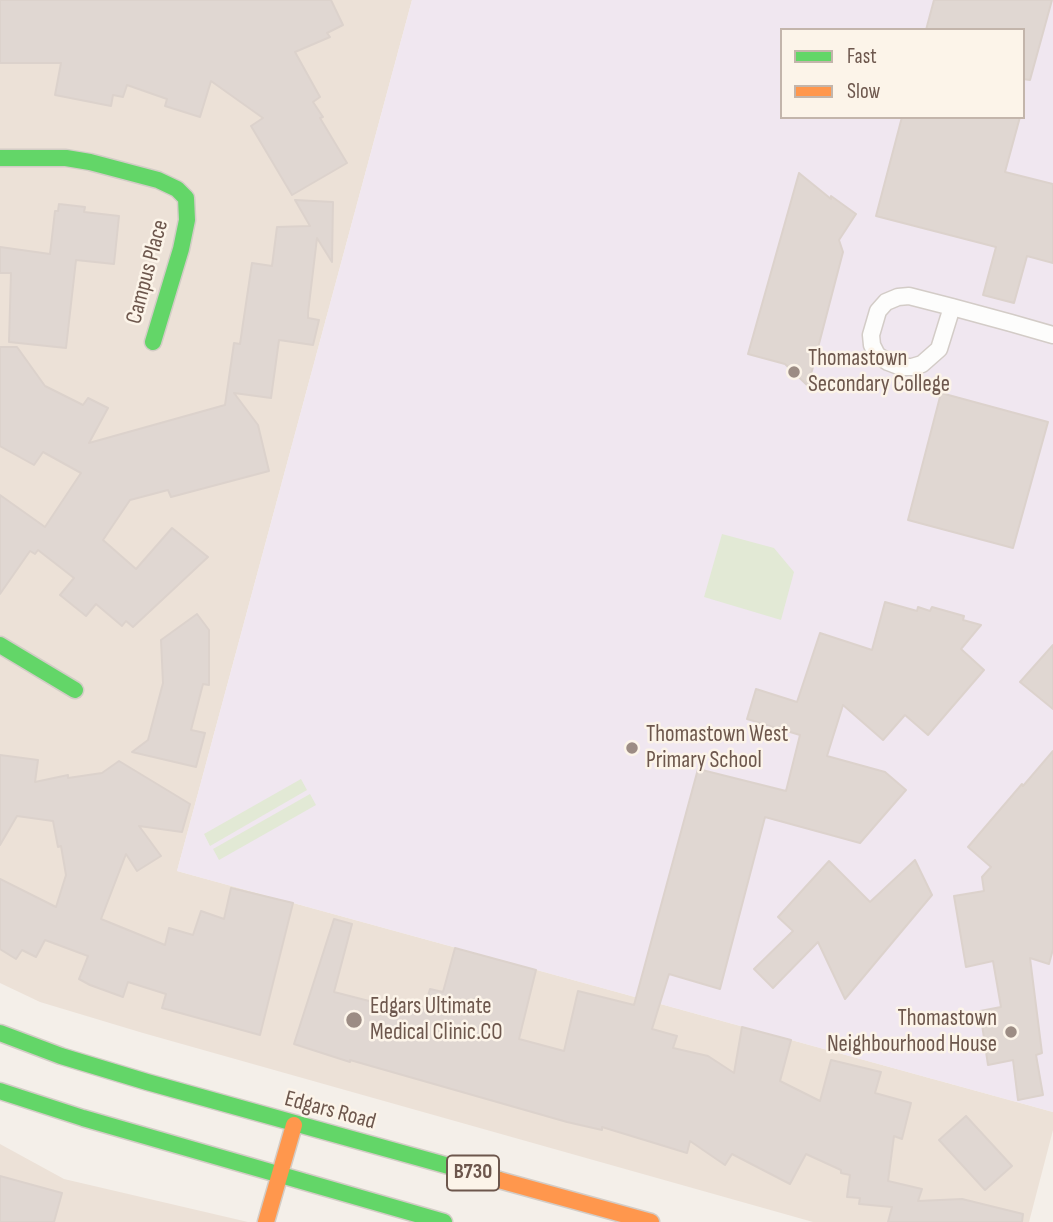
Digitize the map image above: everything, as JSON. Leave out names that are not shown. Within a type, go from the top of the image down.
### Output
[{"type":"main road","name":"Campus Place","points":[[0,158],[56,158],[90,162],[158,180],[177,189],[186,198],[187,220],[181,249],[153,342]]},
{"type":"main road","points":[[0,645],[75,690]]},
{"type":"main road","name":"Edgars Road","points":[[0,1033],[61,1056],[294,1125],[651,1222]]},
{"type":"main road","name":"B730","points":[[0,1091],[83,1118],[444,1222]]},
{"type":"main road","points":[[266,1222],[294,1125]]},
{"type":"lane","points":[[952,307],[939,349],[922,364],[912,367],[888,362],[877,355],[872,345],[873,322],[886,302],[898,297],[909,296],[952,307],[1053,335]]},
{"type":"shaded area","points":[[0,0],[412,0],[177,871],[1053,1112],[1053,1130],[1029,1222],[813,1222],[143,1033],[40,1002],[0,983]]},
{"type":"shaded area","name":"Thomastown West Primary School","points":[[412,0],[1053,0],[1053,1112],[177,871]]},
{"type":"shaded area","points":[[0,1144],[64,1179],[248,1222],[0,1222]]},
{"type":"green space","points":[[722,534],[774,548],[794,572],[781,620],[704,597]]},
{"type":"green space","points":[[301,779],[307,790],[210,846],[204,834]]},
{"type":"green space","points":[[310,794],[316,805],[219,860],[213,849]]},
{"type":"building","points":[[0,0],[331,0],[343,25],[327,33],[330,37],[295,52],[320,97],[313,102],[323,117],[320,118],[347,163],[292,195],[251,126],[263,118],[211,81],[200,117],[165,106],[167,99],[127,85],[123,97],[113,95],[111,106],[55,95],[61,63],[0,63]]},
{"type":"building","points":[[934,0],[1052,0],[1030,80],[1025,79],[1025,28],[927,28]]},
{"type":"building","points":[[901,119],[1019,119],[1005,172],[1053,184],[1053,263],[1027,256],[1014,303],[983,295],[996,247],[876,216]]},
{"type":"building","points":[[799,173],[831,199],[831,196],[856,214],[839,240],[843,252],[808,386],[785,364],[748,354]]},
{"type":"building","points":[[295,200],[333,202],[332,262],[317,238],[308,313],[308,318],[319,320],[313,345],[279,340],[271,398],[234,393],[258,425],[269,471],[171,497],[168,490],[130,500],[103,540],[136,569],[172,528],[208,557],[133,627],[126,621],[122,626],[96,604],[86,616],[60,595],[74,578],[38,550],[35,554],[30,551],[0,594],[0,495],[45,527],[81,473],[43,452],[34,465],[0,446],[0,347],[17,347],[45,386],[83,405],[88,398],[108,408],[89,443],[225,405],[234,343],[240,344],[252,263],[272,266],[277,227],[310,226]]},
{"type":"building","points":[[59,204],[85,207],[84,212],[119,216],[114,264],[76,260],[66,348],[9,342],[11,273],[0,273],[0,247],[50,254],[55,211],[58,211]]},
{"type":"building","points":[[941,393],[1048,422],[1013,548],[908,520]]},
{"type":"building","points":[[885,602],[917,611],[918,607],[930,611],[932,607],[964,616],[963,620],[981,625],[961,649],[984,670],[928,735],[905,715],[883,740],[843,705],[827,756],[885,772],[906,790],[860,843],[765,817],[720,989],[669,974],[652,1029],[677,1036],[673,1048],[708,1056],[734,1073],[742,1027],[791,1040],[780,1081],[820,1101],[831,1060],[881,1072],[875,1093],[911,1103],[902,1139],[894,1136],[888,1181],[922,1189],[918,1201],[962,1199],[1023,1214],[1022,1222],[888,1222],[892,1207],[859,1204],[860,1198],[847,1197],[850,1175],[806,1154],[790,1184],[732,1154],[725,1165],[690,1141],[687,1153],[602,1127],[602,1130],[567,1122],[350,1062],[294,1044],[334,919],[352,924],[334,992],[412,1012],[414,1006],[424,1009],[430,989],[443,992],[455,948],[536,970],[519,1039],[564,1051],[578,991],[634,1005],[698,769],[786,791],[800,735],[747,719],[756,689],[797,702],[820,633],[872,650]]},
{"type":"building","points":[[197,614],[209,630],[209,685],[203,684],[191,730],[205,733],[196,767],[132,752],[148,740],[163,683],[161,640]]},
{"type":"building","points":[[1053,645],[1053,709],[1020,682]]},
{"type":"building","points":[[1053,751],[1053,949],[1049,964],[1030,958],[1042,1053],[1036,1055],[1043,1095],[1018,1100],[1013,1060],[988,1065],[980,1011],[1001,1007],[993,961],[966,967],[954,896],[984,891],[982,877],[991,867],[968,847]]},
{"type":"building","points":[[0,755],[38,760],[35,782],[68,775],[68,778],[102,773],[119,761],[190,804],[182,832],[139,826],[161,856],[137,871],[126,854],[101,919],[165,945],[169,928],[193,935],[201,911],[224,919],[231,888],[293,903],[260,1035],[162,1008],[166,994],[128,982],[123,997],[90,985],[79,979],[88,956],[45,940],[36,957],[22,950],[16,959],[0,949],[0,879],[56,907],[66,875],[53,821],[17,816],[0,845]]},
{"type":"building","points":[[915,860],[932,895],[845,999],[818,942],[773,988],[754,969],[793,931],[778,917],[829,861],[870,902]]},
{"type":"building","points":[[966,1116],[1012,1166],[985,1190],[939,1140]]},
{"type":"building","points":[[0,1176],[62,1193],[54,1222],[0,1222]]},
{"type":"traffic: fast","points":[[0,158],[66,158],[90,162],[158,180],[177,189],[186,198],[187,220],[181,249],[153,342]]},
{"type":"traffic: fast","points":[[0,645],[75,690]]},
{"type":"traffic: fast","points":[[0,1033],[61,1056],[147,1082],[499,1180]]},
{"type":"traffic: fast","points":[[0,1091],[83,1118],[444,1222]]},
{"type":"traffic: slow","points":[[266,1222],[294,1125]]},
{"type":"traffic: slow","points":[[499,1180],[651,1222]]},
{"type":"place","name":"Thomastown Secondary College","points":[[794,372]]},
{"type":"place","name":"Thomastown West Primary School","points":[[632,748]]},
{"type":"place","name":"Edgars Ultimate Medical Clinic.CO","points":[[354,1020]]},
{"type":"place","name":"Thomastown Neighbourhood House","points":[[1011,1032]]}]
